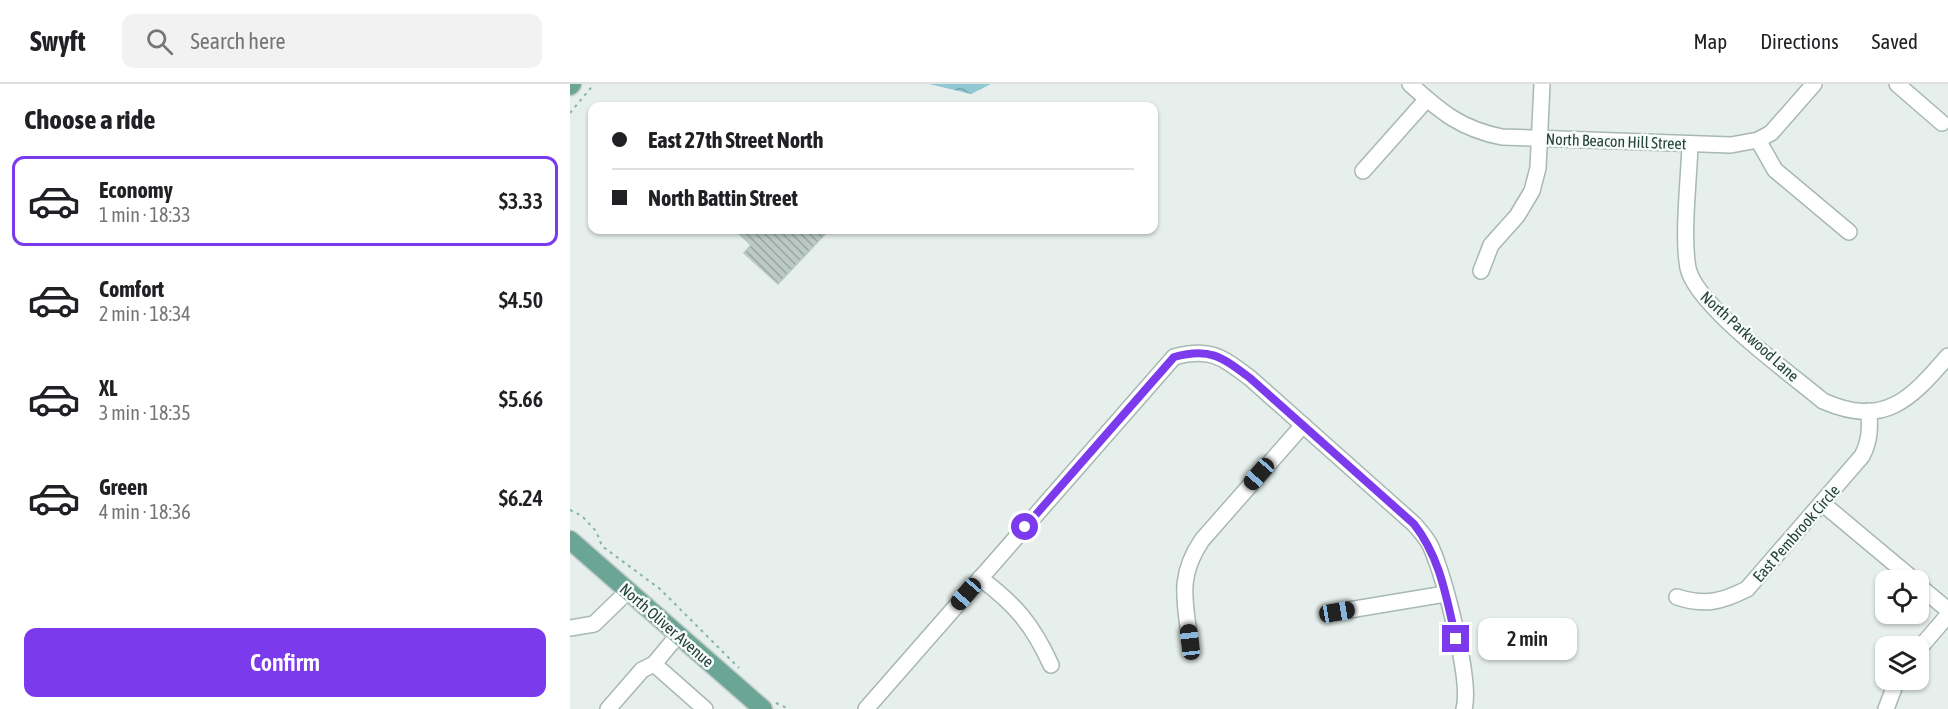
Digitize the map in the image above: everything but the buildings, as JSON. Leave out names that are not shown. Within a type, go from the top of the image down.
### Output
[{"type":"main road","name":"North Oliver Avenue","points":[[570,540],[678,634],[769,706]]},
{"type":"street","name":"North Beacon Hill Street","points":[[1410,84],[1444,115],[1476,132],[1502,137],[1731,145],[1758,140],[1772,133],[1814,84]]},
{"type":"street","points":[[1481,271],[1491,245],[1517,216],[1532,191],[1538,168],[1542,84]]},
{"type":"street","points":[[1897,84],[1942,123]]},
{"type":"street","points":[[1363,171],[1427,99]]},
{"type":"street","points":[[1758,140],[1775,170],[1849,232]]},
{"type":"street","name":"North Parkwood Lane","points":[[1690,144],[1688,268],[1697,289],[1713,307],[1823,401],[1843,410],[1869,411],[1899,404],[1916,393],[1948,356]]},
{"type":"street","points":[[866,709],[1174,357],[1206,351],[1224,358],[1250,378],[1414,524],[1429,543],[1445,594],[1466,684],[1464,709]]},
{"type":"street","name":"East Pembrook Circle","points":[[1677,597],[1699,604],[1728,598],[1747,589],[1862,456],[1868,446],[1869,411]]},
{"type":"street","points":[[1190,642],[1184,587],[1190,557],[1202,540],[1303,425]]},
{"type":"street","points":[[1822,503],[1902,570]]},
{"type":"street","points":[[980,578],[1024,616],[1040,639],[1051,665]]},
{"type":"street","points":[[570,628],[594,624],[628,591]]},
{"type":"street","points":[[1337,612],[1445,594]]},
{"type":"street","points":[[1929,594],[1948,610]]},
{"type":"street","points":[[1929,637],[1948,615]]},
{"type":"street","points":[[608,709],[642,670],[654,664],[678,634]]},
{"type":"street","points":[[654,664],[705,709]]},
{"type":"street","points":[[1886,709],[1893,690]]},
{"type":"path","points":[[570,113],[594,84]]},
{"type":"path","points":[[570,510],[582,516],[596,531],[602,546],[660,590],[742,670]]},
{"type":"path","points":[[769,706],[789,709]]},
{"type":"water","points":[[929,84],[991,84],[971,94]]},
{"type":"route","points":[[1025,527],[1174,357],[1206,351],[1224,358],[1250,378],[1414,524],[1429,543],[1438,567],[1456,639]]}]
